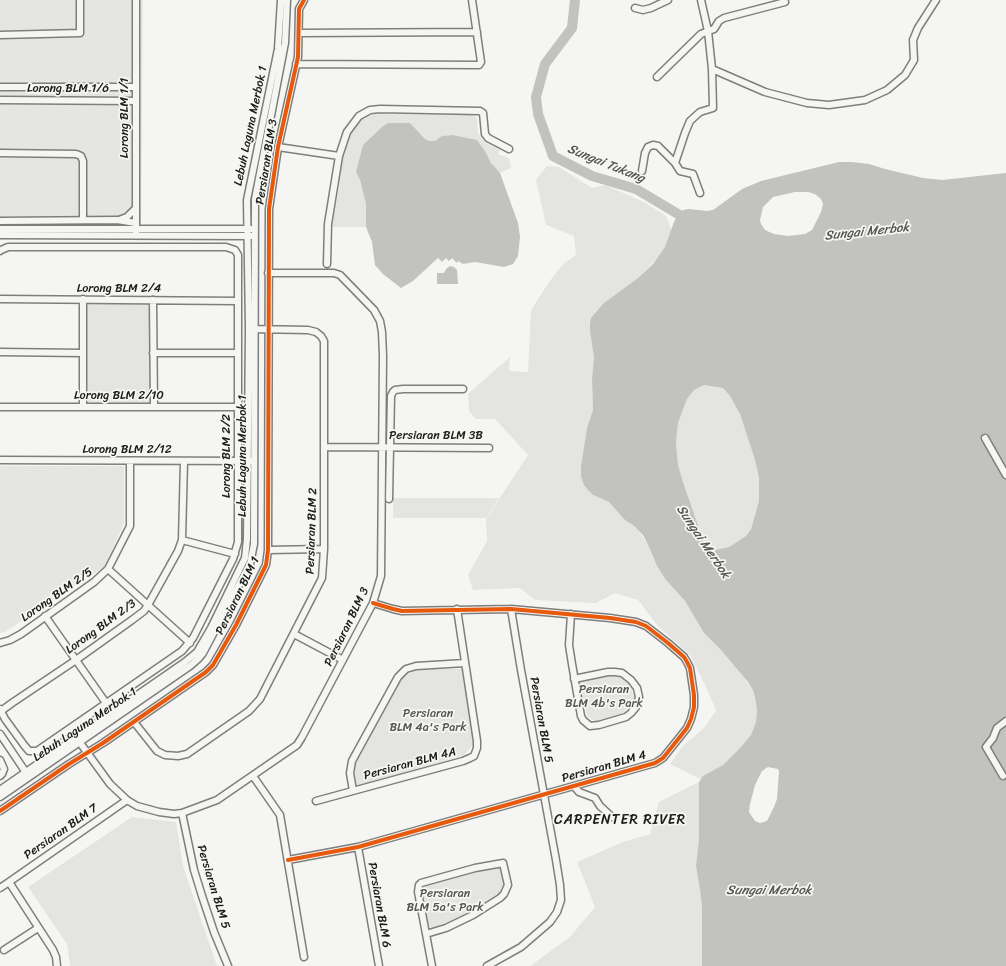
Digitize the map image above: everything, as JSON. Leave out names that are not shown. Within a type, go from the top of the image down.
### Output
[{"type":"street","points":[[0,34],[80,33],[80,0]]},
{"type":"street","name":"Lorong BLM 1/1","points":[[136,0],[136,229]]},
{"type":"street","name":"Lebuh Laguna Merbok 1","points":[[252,233],[248,200],[278,49],[281,0]]},
{"type":"street","name":"Lebuh Laguna Merbok 1","points":[[0,790],[28,774],[78,740],[197,652],[246,558],[250,461],[252,233],[255,194],[285,43],[287,0]]},
{"type":"street","name":"Persiaran BLM 3","points":[[268,329],[269,209],[278,147],[296,64],[299,33],[299,10],[304,0]]},
{"type":"street","points":[[296,64],[476,66],[481,64],[481,62],[472,0]]},
{"type":"street","points":[[635,8],[643,10],[668,0]]},
{"type":"street","points":[[675,163],[690,121],[700,112],[714,108],[708,31],[701,0]]},
{"type":"street","points":[[712,69],[765,92],[807,103],[829,105],[865,100],[888,90],[905,75],[914,60],[913,40],[918,28],[936,0]]},
{"type":"street","points":[[657,77],[701,34],[714,29],[719,21],[730,16],[785,2]]},
{"type":"street","points":[[299,33],[477,32]]},
{"type":"street","name":"Lorong BLM 1/6","points":[[0,87],[136,87]]},
{"type":"street","name":"Lorong BLM 1/6","points":[[0,100],[136,101]]},
{"type":"street","points":[[327,264],[328,224],[339,156],[344,139],[359,116],[370,110],[380,109],[480,110],[483,112],[484,116],[485,134],[488,138],[509,149]]},
{"type":"street","points":[[642,171],[645,153],[648,147],[653,145],[658,146],[675,163],[680,171],[693,174],[700,193]]},
{"type":"street","points":[[278,147],[339,156]]},
{"type":"street","points":[[0,153],[76,154],[81,156],[83,161],[83,220]]},
{"type":"street","points":[[0,220],[117,220],[127,217],[136,208]]},
{"type":"street","points":[[117,220],[136,229]]},
{"type":"street","points":[[0,229],[136,229],[252,233]]},
{"type":"street","points":[[0,235],[136,229]]},
{"type":"street","name":"Lorong BLM 2/2","points":[[0,252],[5,248],[14,247],[230,247],[235,250],[238,258],[238,542],[235,554],[190,643],[182,651],[40,750],[34,752],[29,751],[0,710]]},
{"type":"street","name":"Persiaran BLM 3","points":[[78,740],[110,784],[127,800],[142,808],[174,814],[182,813],[217,800],[293,748],[300,741],[373,603],[381,576],[383,339],[377,313],[340,275],[334,273],[268,273]]},
{"type":"street","name":"Lorong BLM 2/4","points":[[0,299],[238,300]]},
{"type":"street","points":[[83,299],[84,406]]},
{"type":"street","points":[[153,300],[154,407]]},
{"type":"street","name":"Persiaran BLM 2","points":[[134,722],[153,748],[160,753],[174,756],[187,754],[252,708],[260,699],[322,578],[324,549],[323,339],[316,332],[308,330],[252,329]]},
{"type":"street","name":"Persiaran BLM 1","points":[[0,811],[134,722],[210,668],[236,625],[266,565],[268,550],[268,329]]},
{"type":"street","points":[[0,352],[83,353]]},
{"type":"street","points":[[154,352],[238,353]]},
{"type":"street","points":[[389,499],[391,396],[393,392],[395,390],[403,389],[463,389]]},
{"type":"street","name":"Lorong BLM 2/10","points":[[0,407],[238,407]]},
{"type":"street","points":[[985,438],[1006,475]]},
{"type":"street","name":"Persiaran BLM 3B","points":[[324,447],[489,448]]},
{"type":"street","name":"Lorong BLM 2/12","points":[[0,460],[250,461]]},
{"type":"street","name":"Lorong BLM 2/5","points":[[0,643],[21,634],[94,582],[108,569],[130,526],[130,461]]},
{"type":"street","name":"Lorong BLM 2/3","points":[[0,710],[76,660],[144,611],[178,551],[182,540],[184,461]]},
{"type":"street","points":[[182,540],[235,554]]},
{"type":"street","points":[[268,550],[324,549]]},
{"type":"street","points":[[108,569],[190,643]]},
{"type":"street","name":"Persiaran BLM 4","points":[[288,860],[358,847],[659,761],[687,728],[694,706],[692,678],[687,662],[684,657],[668,643],[641,624],[629,620],[511,609],[402,611],[373,603]]},
{"type":"street","name":"Persiaran BLM 4A","points":[[316,801],[467,760],[474,756],[477,748],[477,741],[457,609]]},
{"type":"street","name":"Persiaran BLM 5","points":[[487,966],[521,947],[554,918],[560,906],[560,885],[511,609]]},
{"type":"street","points":[[571,614],[569,645],[574,679],[581,716],[586,724],[590,726],[599,725],[620,719],[632,713],[636,707],[639,697],[638,688],[622,673],[608,672],[574,679]]},
{"type":"street","points":[[45,616],[106,703]]},
{"type":"street","points":[[294,634],[343,660]]},
{"type":"street","name":"Persiaran BLM 4A","points":[[353,791],[350,773],[352,761],[398,677],[406,669],[416,666],[465,663]]},
{"type":"street","points":[[1003,776],[986,747],[993,738],[997,728],[1006,721]]},
{"type":"street","points":[[0,734],[28,774]]},
{"type":"street","points":[[0,760],[4,769],[0,776]]},
{"type":"street","name":"Lebuh Laguna Merbok 1","points":[[0,797],[28,774]]},
{"type":"street","points":[[253,776],[280,815],[304,957]]},
{"type":"street","points":[[574,786],[579,792],[596,799],[600,806],[612,817]]},
{"type":"street","name":"Persiaran BLM 7","points":[[0,888],[127,800]]},
{"type":"street","name":"Persiaran BLM 5","points":[[182,813],[194,870],[214,932],[228,966]]},
{"type":"street","name":"Persiaran BLM 6","points":[[358,847],[379,966]]},
{"type":"street","points":[[426,934],[442,930],[453,925],[473,915],[500,898],[504,894],[508,885],[503,863],[475,868],[421,883],[419,885],[418,892],[432,966]]},
{"type":"street","points":[[9,882],[55,954],[57,966]]},
{"type":"street","points":[[4,950],[38,928]]},
{"type":"shaded area","points":[[0,0],[143,0],[141,226],[0,225]]},
{"type":"shaded area","points":[[0,466],[124,466],[124,524],[104,567],[5,632],[0,633]]},
{"type":"green space","points":[[374,114],[474,115],[477,119],[478,133],[484,142],[500,150],[498,154],[509,158],[511,168],[500,173],[491,163],[477,140],[453,135],[442,136],[435,141],[429,141],[424,138],[410,123],[372,138],[363,145],[356,172],[360,180],[366,204],[366,227],[332,227],[343,154],[352,131],[362,119]]},
{"type":"green space","points":[[547,166],[559,167],[592,188],[605,185],[644,202],[666,216],[672,231],[665,247],[658,257],[638,278],[617,294],[590,332],[594,357],[592,379],[593,410],[587,428],[581,466],[581,477],[584,485],[593,495],[609,502],[630,524],[639,531],[649,547],[657,566],[666,580],[685,601],[704,633],[731,660],[753,690],[757,710],[756,722],[751,735],[723,765],[700,779],[670,764],[683,746],[705,727],[716,710],[690,655],[658,626],[638,600],[615,593],[596,603],[535,600],[520,588],[473,590],[468,575],[487,541],[486,519],[528,455],[495,419],[476,419],[469,411],[468,394],[510,357],[509,371],[528,372],[531,310],[549,282],[563,264],[576,255],[574,236],[546,225],[536,180]]},
{"type":"green space","points":[[85,303],[151,303],[151,403],[86,403]]},
{"type":"green space","points":[[704,385],[723,388],[730,396],[740,414],[755,460],[759,478],[759,501],[751,529],[746,536],[729,547],[715,550],[709,548],[704,543],[678,465],[676,443],[678,423],[687,399],[694,390]]},
{"type":"green space","points":[[393,498],[499,498],[486,518],[393,518]]},
{"type":"green space","name":"Persiaran BLM 4a's Park","points":[[423,669],[463,669],[475,743],[464,755],[356,787],[354,767],[403,677],[414,671]]},
{"type":"green space","name":"Persiaran BLM 4b's Park","points":[[616,674],[630,685],[634,698],[631,706],[623,713],[595,722],[587,715],[579,681]]},
{"type":"green space","points":[[699,782],[699,839],[696,866],[702,907],[702,966],[530,966],[570,937],[595,907],[577,862],[623,842],[650,834],[659,802]]},
{"type":"green space","points":[[132,817],[176,822],[183,866],[217,966],[70,966],[67,944],[28,887]]},
{"type":"green space","name":"Persiaran BLM 5a's Park","points":[[494,867],[502,868],[504,884],[499,893],[470,911],[438,927],[433,928],[428,925],[421,891],[424,885]]},
{"type":"water","points":[[388,123],[410,123],[424,138],[429,141],[435,141],[442,136],[453,135],[477,140],[491,163],[500,173],[518,223],[520,237],[518,256],[513,264],[504,267],[475,262],[463,264],[458,261],[457,263],[452,258],[449,261],[446,258],[442,262],[438,258],[413,281],[401,288],[383,274],[375,265],[372,242],[366,227],[366,204],[360,180],[356,172],[363,145]]},
{"type":"water","name":"Sungai Merbok","points":[[839,162],[869,164],[923,178],[942,180],[1006,173],[1006,966],[702,966],[702,907],[696,866],[699,839],[699,782],[703,776],[723,765],[751,735],[756,722],[757,710],[755,698],[753,690],[748,682],[721,650],[704,633],[685,601],[666,580],[657,566],[643,535],[624,519],[609,502],[593,495],[584,485],[581,477],[581,466],[587,428],[593,410],[592,379],[594,357],[590,323],[591,318],[604,303],[638,278],[653,264],[665,247],[678,214],[683,210],[689,209],[707,211],[713,210],[742,189],[761,181]],"holes":[[[795,192],[808,192],[815,194],[821,199],[823,204],[821,212],[812,230],[805,234],[788,236],[774,234],[765,230],[760,220],[763,207],[773,197]],[[704,385],[723,388],[730,396],[740,414],[755,460],[759,478],[759,501],[751,529],[746,536],[729,547],[715,550],[709,548],[704,543],[678,465],[676,443],[678,423],[687,399],[694,390]],[[768,767],[778,769],[779,771],[777,799],[767,821],[760,823],[755,821],[749,812],[755,785],[762,771]]]},
{"type":"water","points":[[450,266],[457,270],[458,284],[437,284],[437,273],[444,273]]},
{"type":"waterway","name":"Sungai Tukang","points":[[575,0],[572,28],[545,64],[536,97],[538,114],[553,156],[592,176],[636,189],[678,214],[688,224]]},
{"type":"cycle path","points":[[0,811],[69,764],[103,743],[206,672],[213,665],[236,625],[266,565],[268,550],[269,209],[278,147],[298,57],[299,9],[304,0]]},
{"type":"cycle path","points":[[288,860],[358,847],[655,763],[663,758],[687,728],[691,719],[694,707],[694,695],[690,668],[687,662],[684,657],[668,643],[646,626],[636,622],[610,618],[511,609],[402,611],[373,603]]},
{"type":"district","name":"CARPENTER RIVER","points":[[620,820]]}]
